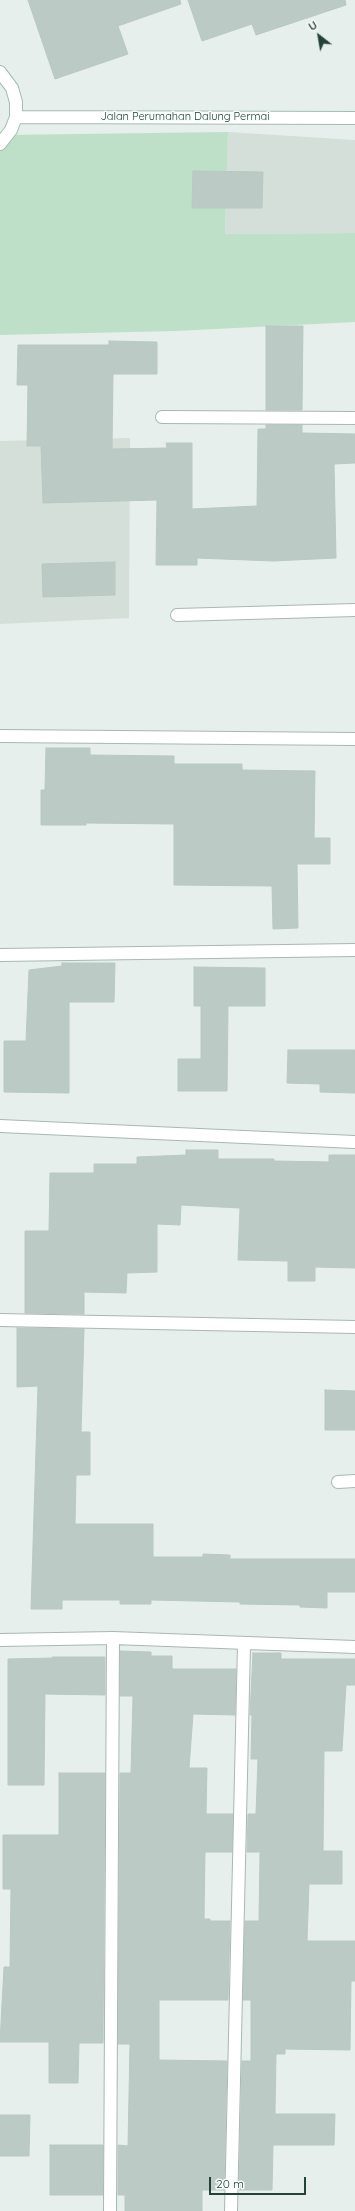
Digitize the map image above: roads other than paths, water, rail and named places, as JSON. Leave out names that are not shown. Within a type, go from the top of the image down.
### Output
[{"type":"street","points":[[0,72],[12,88],[16,102],[16,117],[11,130],[0,144]]},
{"type":"street","name":"Jalan Perumahan Dalung Permai","points":[[16,117],[355,118]]},
{"type":"street","points":[[162,417],[355,418]]},
{"type":"street","points":[[178,615],[355,610]]},
{"type":"street","points":[[0,736],[355,739]]},
{"type":"street","points":[[0,955],[355,950]]},
{"type":"street","points":[[0,1126],[355,1142]]},
{"type":"street","points":[[0,1320],[355,1327]]},
{"type":"street","points":[[338,1482],[355,1481]]},
{"type":"street","points":[[0,1640],[113,1638],[355,1647]]},
{"type":"street","points":[[110,2211],[113,1638]]},
{"type":"street","points":[[231,2211],[244,1644]]}]
